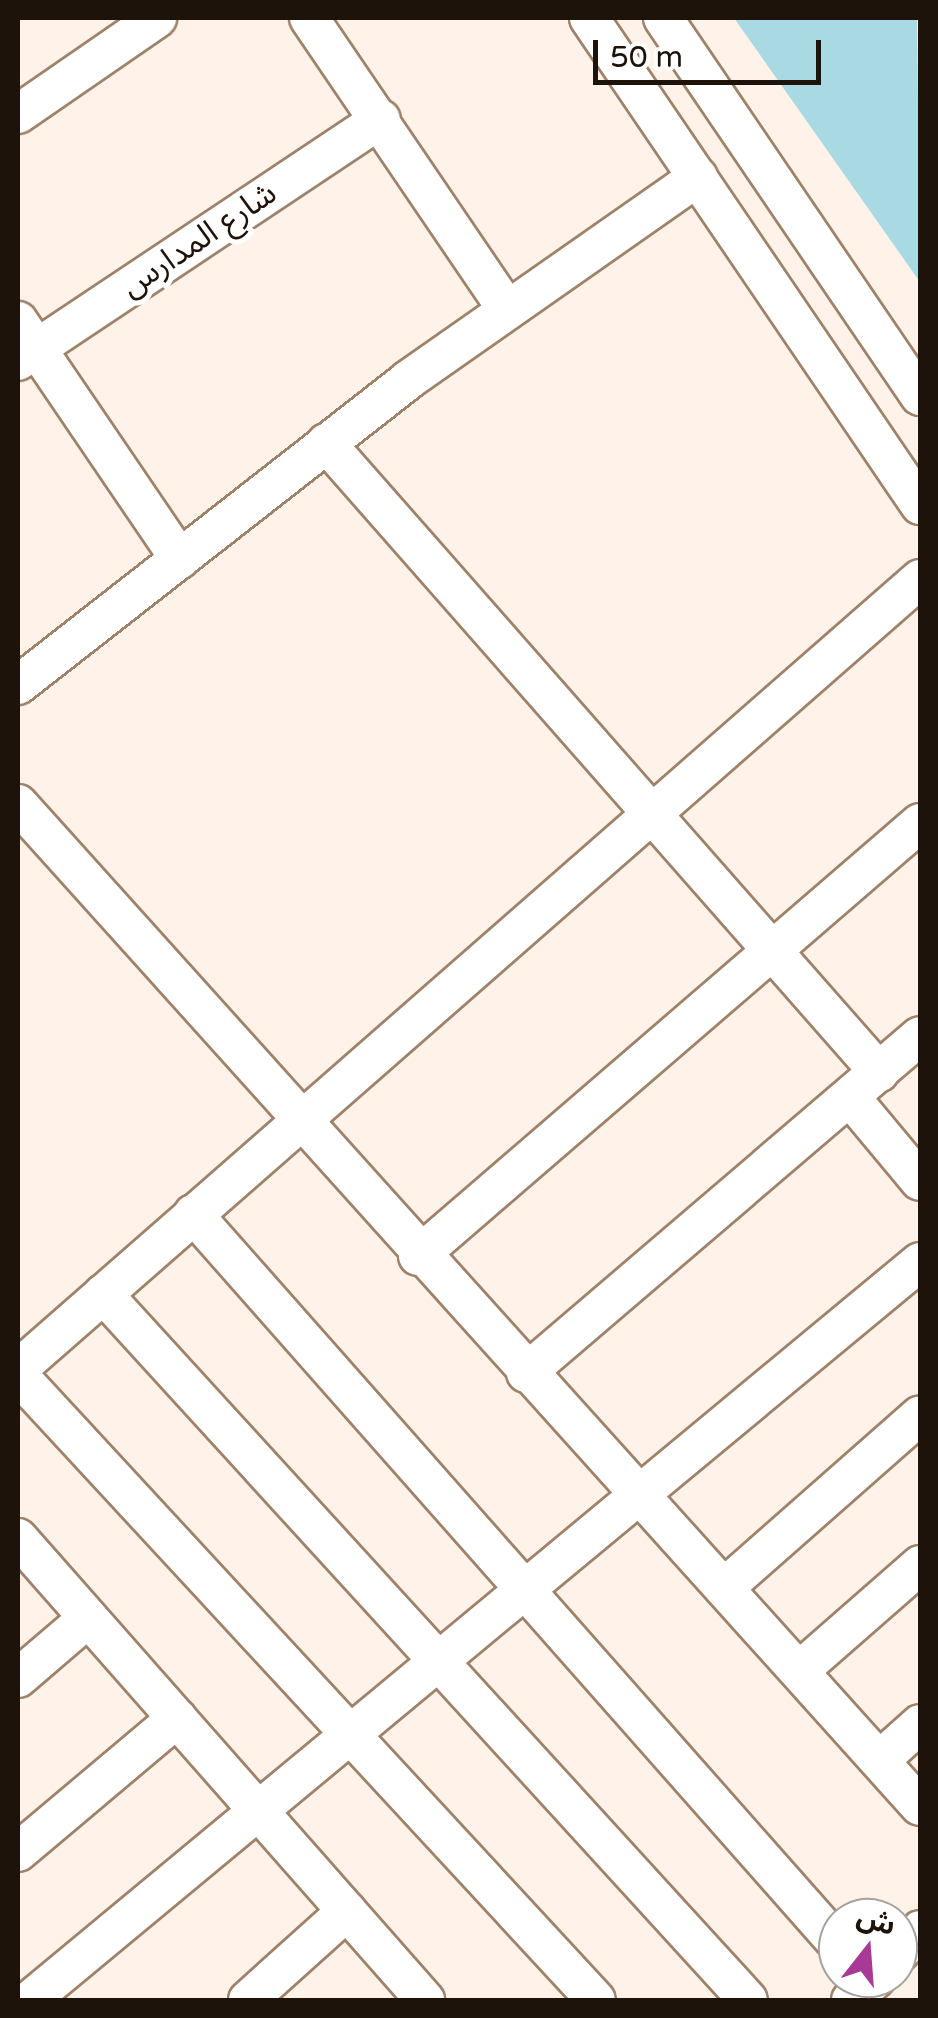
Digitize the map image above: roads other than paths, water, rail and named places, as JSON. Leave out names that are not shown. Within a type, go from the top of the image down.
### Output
[{"type":"street","points":[[18,114],[157,18]]},
{"type":"street","points":[[309,18],[381,118],[507,309]]},
{"type":"street","points":[[589,18],[920,506]]},
{"type":"street","points":[[663,18],[920,396]]},
{"type":"street","name":"شارع المدارس","points":[[24,344],[381,118]]},
{"type":"street","points":[[18,685],[326,442],[507,309],[698,178]]},
{"type":"street","points":[[24,344],[180,560]]},
{"type":"street","points":[[326,442],[879,1072]]},
{"type":"street","points":[[596,2000],[348,1737],[18,1372],[296,1123],[655,818],[920,579]]},
{"type":"street","points":[[18,804],[296,1123],[920,1806]]},
{"type":"street","points":[[418,1256],[774,953],[920,823]]},
{"type":"street","points":[[526,1373],[879,1072],[918,1044]]},
{"type":"street","points":[[850,1097],[920,1181]]},
{"type":"street","points":[[193,1214],[522,1592],[818,1922]]},
{"type":"street","points":[[30,2000],[920,1262]]},
{"type":"street","points":[[103,1294],[434,1665],[748,2000]]},
{"type":"street","points":[[724,1588],[920,1415]]},
{"type":"street","points":[[19,1544],[347,1911],[415,1997]]},
{"type":"street","points":[[799,1670],[920,1565]]},
{"type":"street","points":[[18,1678],[88,1618]]},
{"type":"street","points":[[18,1852],[177,1718]]},
{"type":"street","points":[[881,1759],[920,1724]]},
{"type":"street","points":[[248,2000],[347,1911]]},
{"type":"water","points":[[734,18],[917,18],[920,282]]}]
